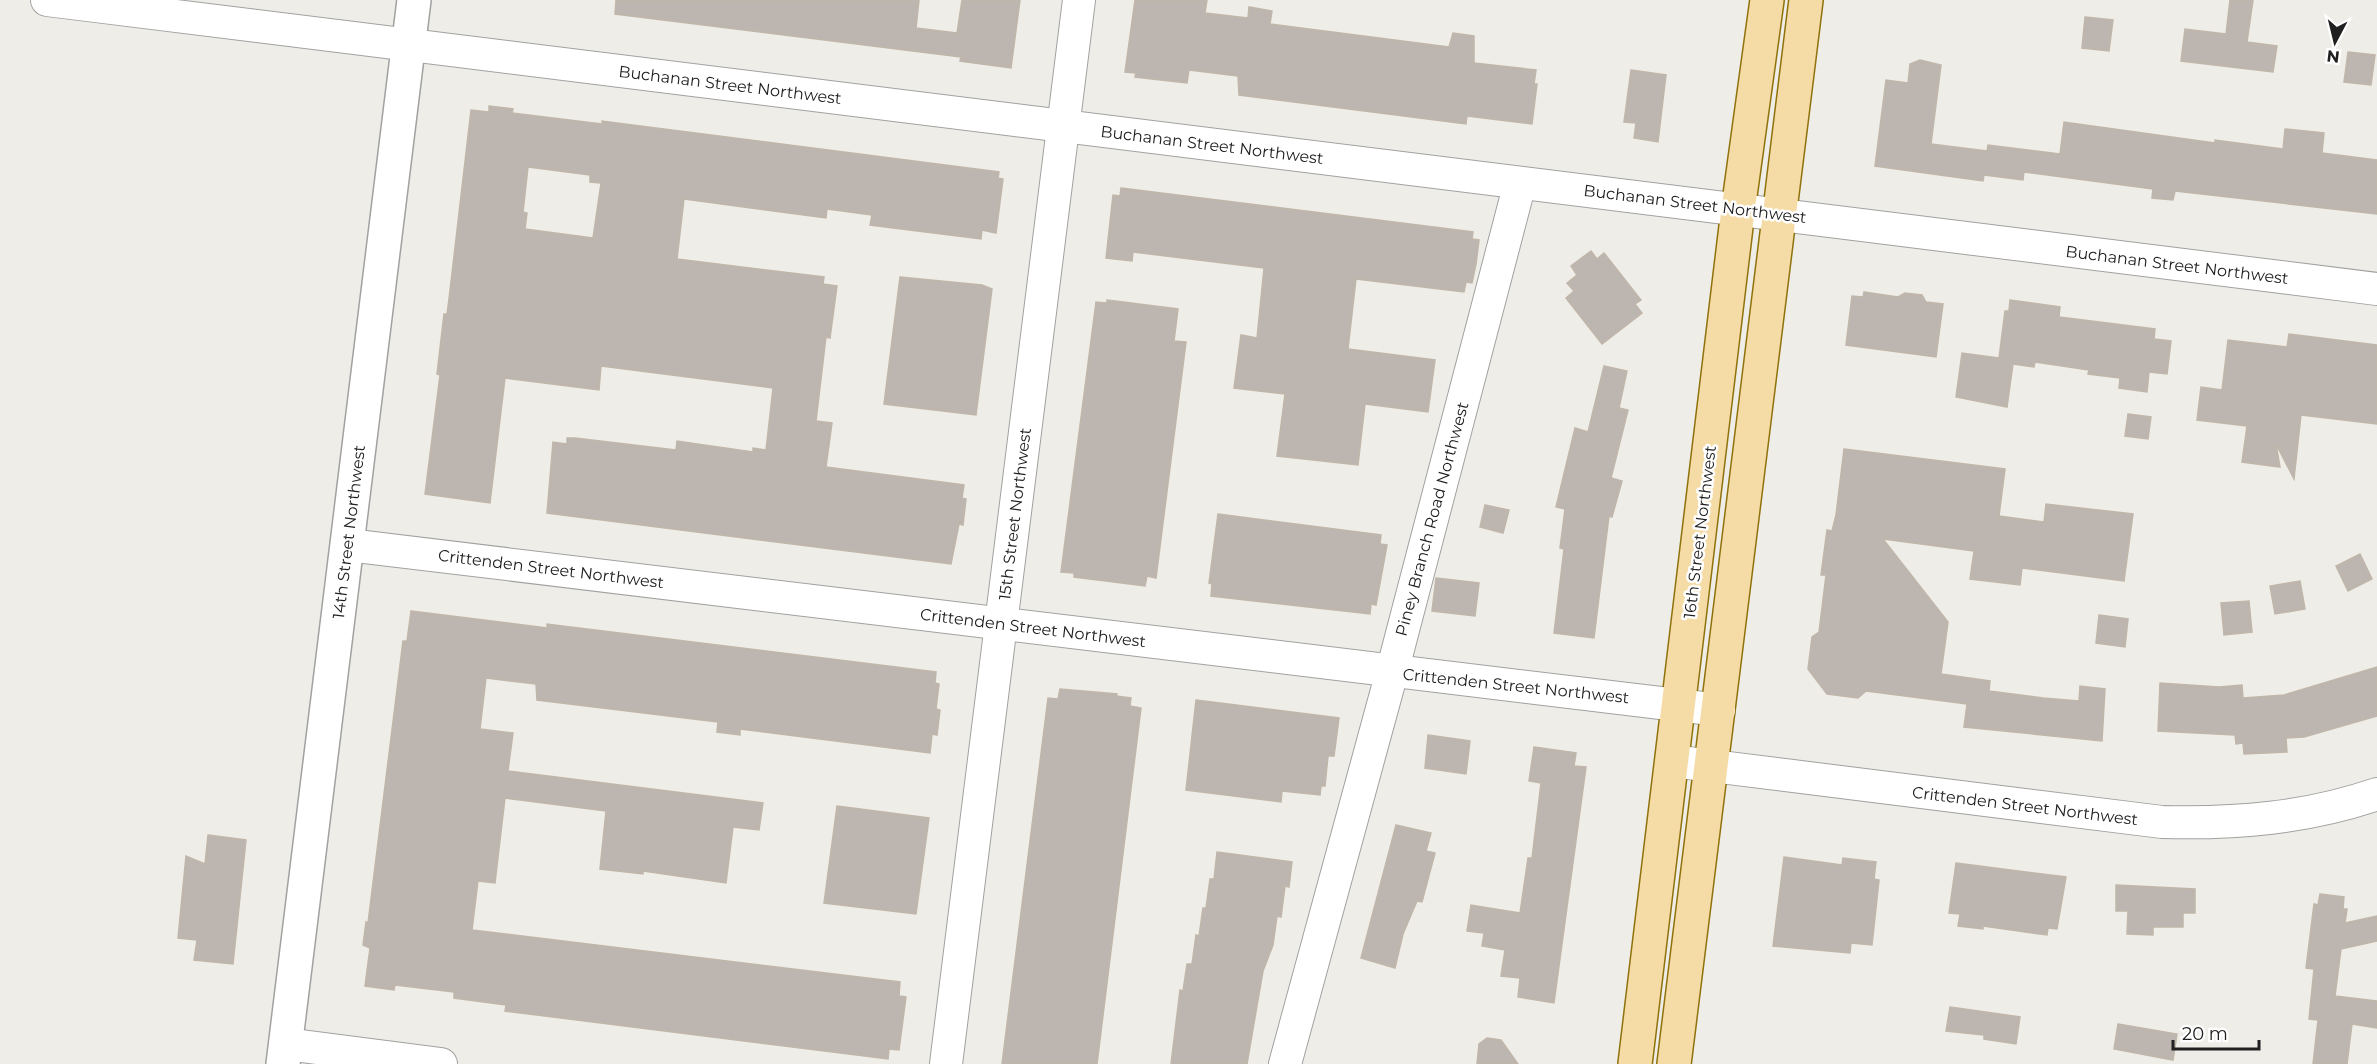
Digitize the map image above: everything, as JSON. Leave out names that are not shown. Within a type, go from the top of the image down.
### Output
[{"type":"main road","name":"16th Street Northwest","points":[[1635,1064],[1738,210],[1767,0]]},
{"type":"main road","points":[[1674,1064],[1806,0]]},
{"type":"street","name":"Buchanan Street Northwest","points":[[47,0],[2377,290]]},
{"type":"street","name":"14th Street Northwest","points":[[284,1054],[414,0]]},
{"type":"street","name":"15th Street Northwest","points":[[946,1064],[1079,0]]},
{"type":"street","name":"Piney Branch Road Northwest","points":[[1285,1064],[1392,672],[1520,183]]},
{"type":"street","name":"Crittenden Street Northwest","points":[[348,545],[1719,710]]},
{"type":"street","name":"Crittenden Street Northwest","points":[[1672,761],[2162,822],[2234,822],[2282,818],[2327,809],[2377,794]]},
{"type":"street","points":[[284,1054],[441,1064]]},
{"type":"building","points":[[616,0],[919,0],[916,28],[957,33],[962,0],[1020,0],[1011,68],[960,61],[961,57],[615,14]]},
{"type":"building","points":[[1135,0],[1207,0],[1205,13],[1248,18],[1249,7],[1272,11],[1270,24],[1449,47],[1453,33],[1474,36],[1474,63],[1536,70],[1534,84],[1537,84],[1532,124],[1467,116],[1466,124],[1239,95],[1238,76],[1189,70],[1187,83],[1135,77],[1136,73],[1125,72]]},
{"type":"building","points":[[2230,0],[2253,0],[2247,42],[2277,46],[2273,72],[2181,61],[2185,29],[2226,34]]},
{"type":"building","points":[[2085,17],[2113,20],[2109,51],[2082,48]]},
{"type":"building","points":[[2348,52],[2375,55],[2371,85],[2344,82]]},
{"type":"building","points":[[1920,60],[1941,65],[1931,144],[1987,151],[1988,145],[2060,154],[2064,122],[2215,143],[2215,140],[2283,149],[2285,129],[2324,133],[2322,153],[2377,160],[2377,214],[2175,191],[2173,200],[2152,198],[2153,189],[2024,172],[2023,180],[1984,175],[1983,181],[1875,166],[1886,80],[1908,83],[1910,64]]},
{"type":"building","points":[[1631,70],[1666,75],[1658,142],[1634,138],[1636,123],[1624,122]]},
{"type":"building","points":[[489,106],[513,109],[512,113],[602,124],[602,121],[999,172],[998,178],[1003,179],[996,233],[982,230],[981,239],[870,225],[872,215],[827,209],[826,218],[684,199],[677,259],[824,277],[823,284],[837,286],[830,338],[826,337],[816,421],[832,423],[826,467],[964,485],[962,498],[966,499],[963,525],[959,524],[951,564],[547,513],[553,442],[567,444],[567,438],[575,438],[676,450],[677,441],[753,452],[753,448],[766,450],[773,388],[601,366],[599,390],[505,378],[490,503],[425,494],[440,375],[437,374],[444,314],[447,314],[449,299],[471,110],[489,112]],"holes":[[[528,167],[590,175],[590,182],[601,183],[593,238],[525,229],[527,213],[523,212]]]},
{"type":"building","points":[[1121,188],[1473,232],[1472,239],[1479,240],[1476,264],[1472,283],[1466,282],[1464,292],[1356,279],[1348,349],[1435,360],[1428,412],[1365,404],[1358,465],[1277,456],[1285,394],[1234,388],[1241,335],[1257,338],[1264,268],[1133,252],[1132,261],[1106,258],[1113,195],[1120,196]]},
{"type":"building","points":[[1591,251],[1597,259],[1604,253],[1641,300],[1635,304],[1642,313],[1602,344],[1566,298],[1574,291],[1567,283],[1577,275],[1571,266]]},
{"type":"building","points":[[900,277],[982,285],[992,289],[976,415],[884,404]]},
{"type":"building","points":[[1864,292],[1898,297],[1905,293],[1922,295],[1926,302],[1943,304],[1936,357],[1846,345],[1852,296],[1863,297]]},
{"type":"building","points":[[1107,300],[1178,309],[1174,341],[1186,342],[1156,578],[1147,576],[1145,586],[1074,577],[1074,573],[1061,572],[1096,302],[1107,303]]},
{"type":"building","points":[[2010,300],[2060,307],[2059,317],[2155,329],[2154,339],[2171,341],[2167,374],[2149,372],[2147,392],[2119,388],[2120,378],[2088,374],[2089,370],[2035,362],[2034,367],[2013,364],[2007,407],[1956,397],[1962,353],[1999,358],[2005,311],[2009,311]]},
{"type":"building","points":[[2289,334],[2377,345],[2377,424],[2301,415],[2294,479],[2276,444],[2280,467],[2242,462],[2247,426],[2197,420],[2201,387],[2222,390],[2228,340],[2287,347]]},
{"type":"building","points":[[1604,366],[1627,371],[1619,408],[1628,410],[1611,478],[1622,481],[1612,517],[1609,516],[1594,638],[1554,633],[1564,549],[1560,548],[1565,509],[1556,507],[1575,428],[1588,432]]},
{"type":"building","points":[[2128,414],[2151,417],[2148,439],[2125,436]]},
{"type":"building","points":[[1844,449],[2005,469],[1999,516],[2044,522],[2046,504],[2133,514],[2124,581],[2022,568],[2020,585],[1970,579],[1974,551],[1883,539],[1948,622],[1941,674],[1990,681],[1989,691],[2043,698],[2079,701],[2080,686],[2105,689],[2102,741],[1964,727],[1967,704],[1866,691],[1858,698],[1827,694],[1808,669],[1812,637],[1819,632],[1826,575],[1821,575],[1827,530],[1832,531],[1836,515]]},
{"type":"building","points":[[1485,505],[1509,510],[1503,533],[1480,527]]},
{"type":"building","points":[[1218,514],[1381,535],[1380,544],[1387,545],[1376,605],[1371,604],[1370,614],[1211,596],[1212,584],[1209,583]]},
{"type":"building","points":[[2360,554],[2372,579],[2348,591],[2336,566]]},
{"type":"building","points":[[1436,578],[1479,583],[1475,616],[1432,611]]},
{"type":"building","points":[[2300,581],[2305,609],[2275,614],[2270,586]]},
{"type":"building","points":[[2249,601],[2252,632],[2224,635],[2221,603]]},
{"type":"building","points":[[411,611],[547,628],[547,624],[936,672],[935,683],[939,684],[936,709],[940,710],[937,735],[932,734],[930,753],[740,729],[740,735],[717,732],[718,722],[537,700],[536,684],[486,678],[480,729],[513,733],[508,771],[763,803],[759,830],[733,827],[726,883],[643,871],[643,874],[600,869],[606,811],[505,798],[495,883],[478,881],[472,930],[900,982],[899,996],[906,997],[899,1050],[889,1049],[888,1059],[505,1011],[506,1005],[454,998],[454,992],[395,985],[394,990],[365,986],[370,948],[363,945],[366,922],[368,923],[403,641],[407,641]]},
{"type":"building","points":[[2099,615],[2128,619],[2125,647],[2096,643]]},
{"type":"building","points":[[2377,667],[2377,716],[2304,737],[2286,738],[2287,752],[2244,754],[2243,743],[2236,744],[2235,735],[2158,731],[2160,683],[2219,687],[2242,685],[2243,698],[2284,695]]},
{"type":"building","points":[[1060,689],[1117,694],[1116,696],[1131,698],[1130,706],[1141,708],[1097,1064],[1002,1064],[1048,698],[1058,699]]},
{"type":"building","points":[[1196,700],[1339,718],[1334,756],[1328,756],[1325,786],[1321,786],[1320,795],[1282,791],[1281,802],[1186,790]]},
{"type":"building","points":[[1428,735],[1470,741],[1466,774],[1425,768]]},
{"type":"building","points":[[1534,747],[1576,753],[1574,766],[1586,767],[1554,1003],[1518,997],[1520,978],[1501,976],[1505,950],[1482,946],[1484,933],[1467,931],[1471,905],[1520,913],[1528,858],[1532,858],[1541,783],[1529,781]]},
{"type":"building","points":[[837,806],[929,818],[916,914],[824,903]]},
{"type":"building","points":[[1396,825],[1431,833],[1426,851],[1435,853],[1422,902],[1417,901],[1403,934],[1395,968],[1361,958]]},
{"type":"building","points":[[208,835],[246,840],[233,964],[194,960],[197,940],[178,938],[186,856],[205,864]]},
{"type":"building","points":[[1217,852],[1292,862],[1289,887],[1285,886],[1281,917],[1277,916],[1273,945],[1263,971],[1247,1064],[1171,1064],[1180,990],[1183,991],[1187,964],[1192,964],[1196,935],[1199,936],[1203,908],[1206,908],[1210,879],[1214,879]]},
{"type":"building","points":[[1784,857],[1842,865],[1843,858],[1876,862],[1874,879],[1879,880],[1872,945],[1851,943],[1850,953],[1773,946]]},
{"type":"building","points":[[1956,863],[2066,877],[2057,929],[2048,928],[2047,935],[1983,926],[1983,929],[1958,926],[1960,914],[1949,913]]},
{"type":"building","points":[[2116,885],[2195,889],[2195,913],[2183,913],[2183,927],[2153,927],[2153,935],[2127,934],[2128,911],[2116,911]]},
{"type":"building","points":[[2320,894],[2344,897],[2343,909],[2347,909],[2345,923],[2377,916],[2377,941],[2341,949],[2335,996],[2377,1001],[2377,1028],[2352,1024],[2347,1064],[2313,1064],[2318,1020],[2309,1019],[2314,969],[2306,968],[2314,904],[2318,905]]},
{"type":"building","points":[[1950,1007],[2020,1017],[2016,1044],[1984,1039],[1984,1035],[1946,1031]]},
{"type":"building","points":[[2118,1024],[2177,1034],[2173,1060],[2114,1049]]},
{"type":"building","points":[[1487,1038],[1501,1040],[1518,1064],[1477,1064],[1479,1044]]}]
